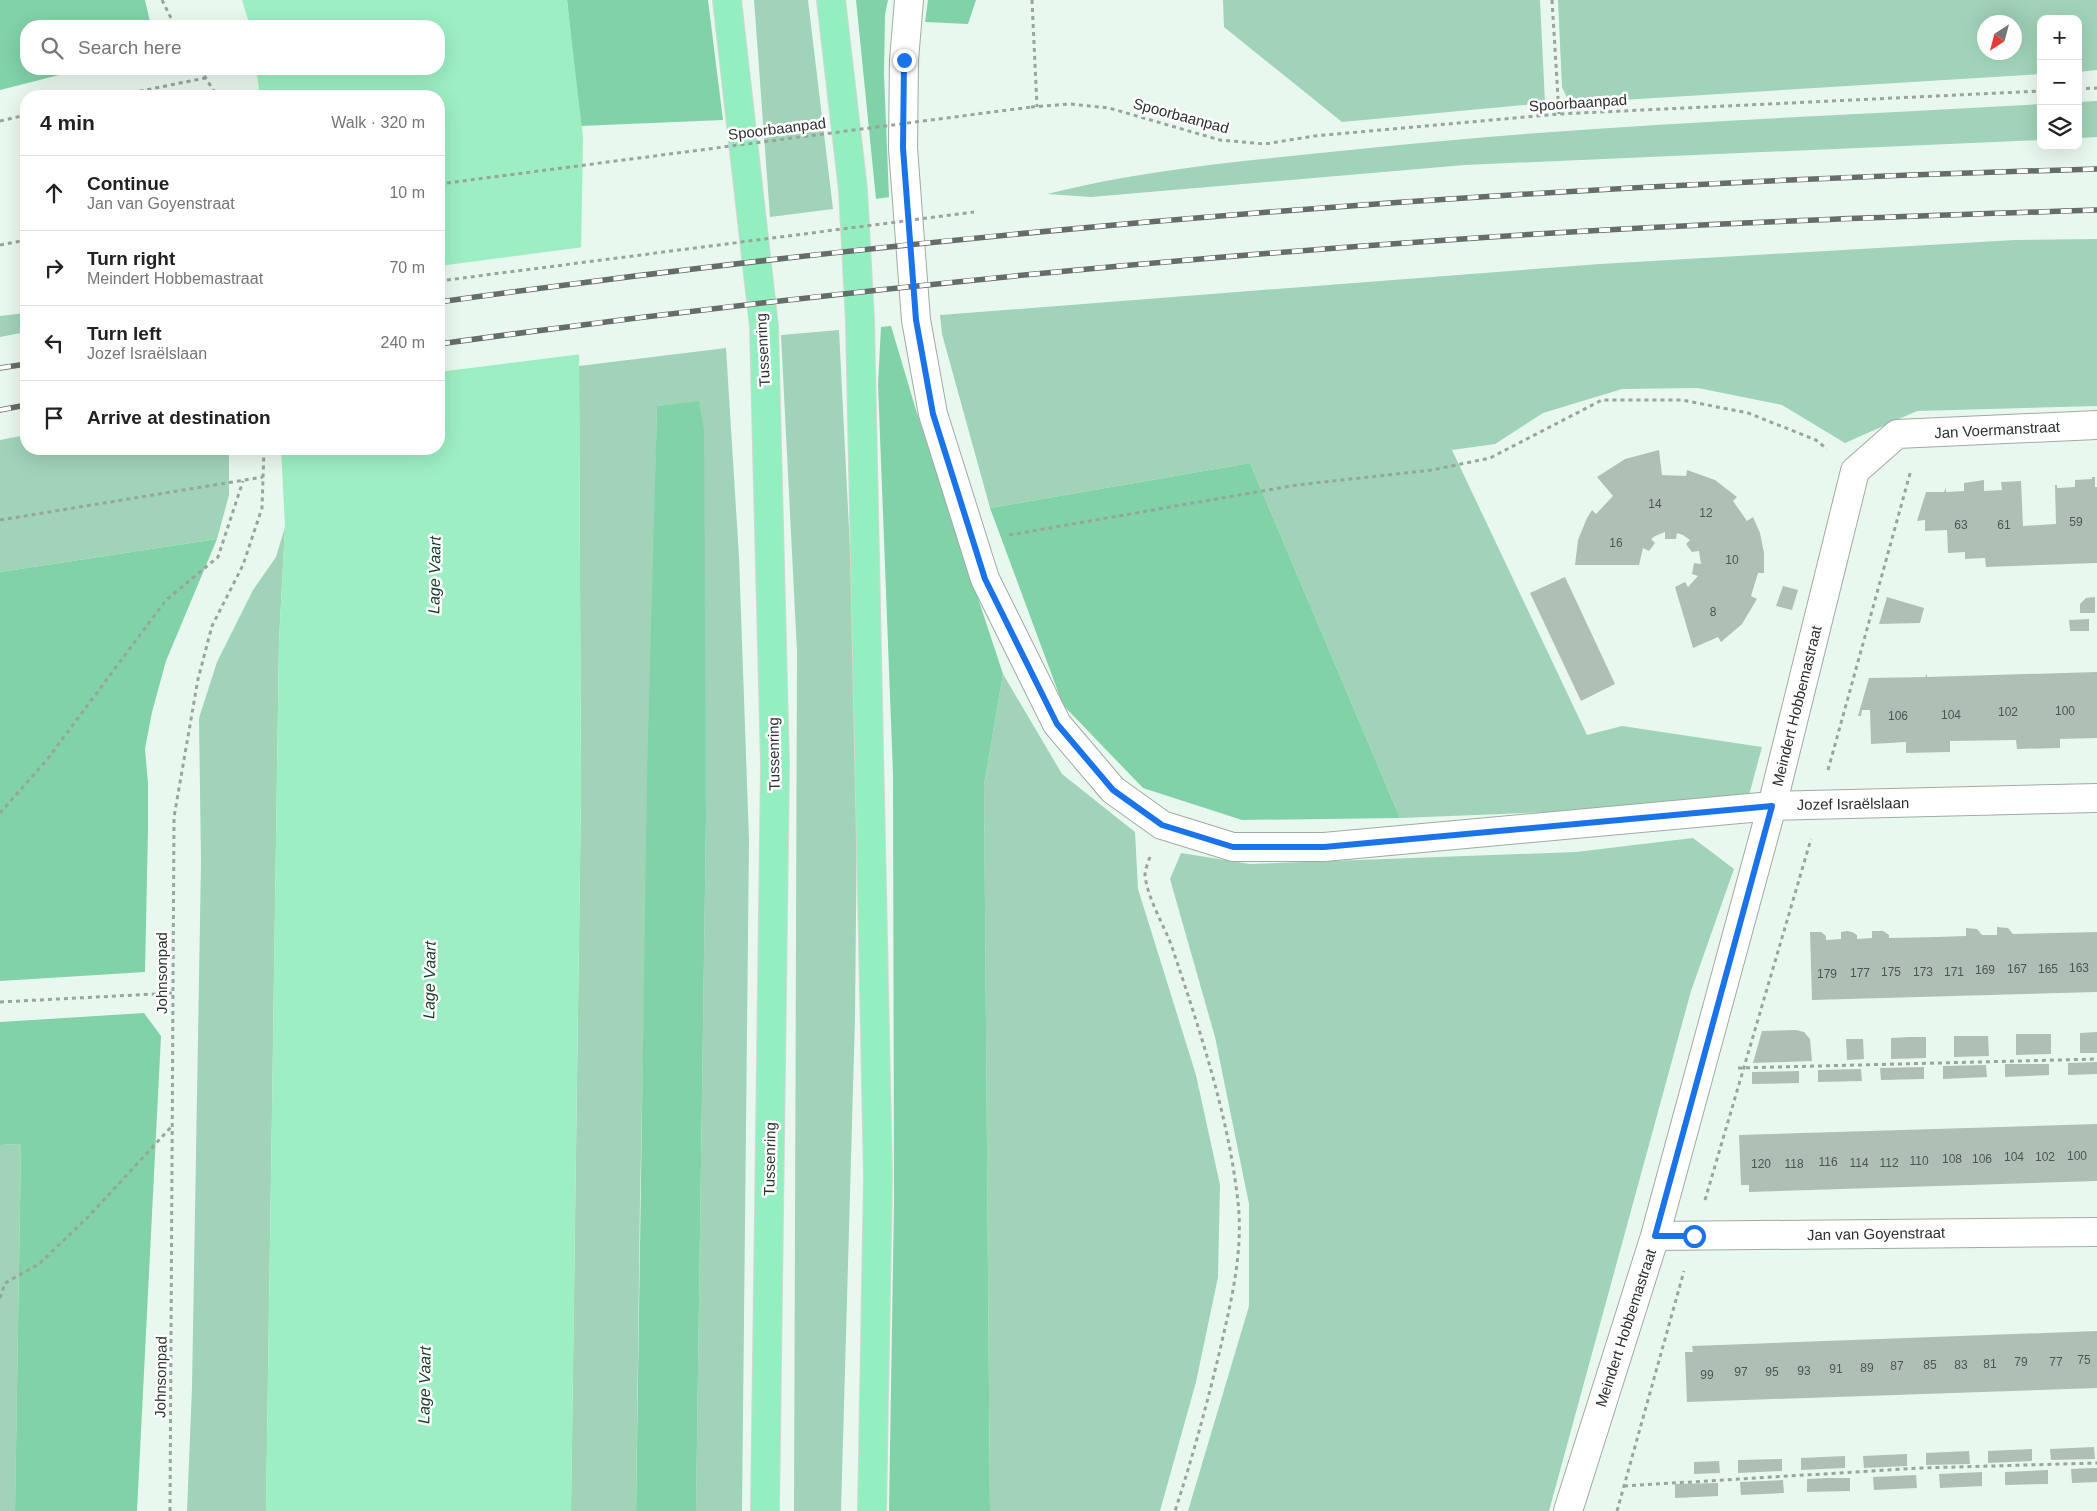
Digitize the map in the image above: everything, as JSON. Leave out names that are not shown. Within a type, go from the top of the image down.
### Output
[{"type":"highway","name":"Tussenring","points":[[727,0],[764,327],[774,706],[775,765],[765,1511]]},
{"type":"highway","points":[[831,0],[853,190],[860,322],[878,1177],[872,1511]]},
{"type":"street","name":"Jozef Israëlslaan","points":[[909,0],[904,60],[903,148],[916,320],[933,414],[985,579],[1057,724],[1113,790],[1162,825],[1233,847],[1324,847],[1772,806],[2097,798]]},
{"type":"street","name":"Jan Voermanstraat","points":[[1909,434],[2097,426]]},
{"type":"street","points":[[1855,471],[1909,434]]},
{"type":"street","name":"Meindert Hobbemastraat","points":[[1568,1511],[1655,1236],[1772,806],[1855,471]]},
{"type":"street","name":"Jan van Goyenstraat","points":[[1655,1236],[2097,1232]]},
{"type":"path","points":[[162,0],[172,20]]},
{"type":"path","points":[[1032,0],[1037,107]]},
{"type":"path","points":[[1552,0],[1559,114]]},
{"type":"path","points":[[203,75],[212,90]]},
{"type":"path","points":[[146,90],[205,78]]},
{"type":"path","points":[[2082,89],[2097,88]]},
{"type":"path","name":"Spoorbaanpad","points":[[445,183],[1031,107],[1070,104],[1110,108],[1220,140],[1265,144],[1314,136],[1559,114],[2037,90]]},
{"type":"path","points":[[0,120],[20,116]]},
{"type":"path","points":[[445,280],[974,212]]},
{"type":"path","points":[[0,245],[20,241]]},
{"type":"path","points":[[999,536],[1297,485],[1432,470],[1490,458],[1602,400],[1682,400],[1748,413],[1816,440],[1855,471]]},
{"type":"path","points":[[1616,1511],[1694,1236],[1821,805],[1821,795],[1909,434]]},
{"type":"path","name":"Johnsonpad","points":[[170,1511],[174,817],[196,689],[212,626],[243,565],[262,508],[264,455]]},
{"type":"path","points":[[0,520],[263,477]]},
{"type":"path","points":[[0,813],[46,761],[166,600],[218,557],[244,481]]},
{"type":"path","points":[[1162,825],[1145,874],[1152,901],[1169,937],[1180,970],[1226,1125],[1238,1196],[1239,1250],[1232,1294],[1199,1438],[1175,1511]]},
{"type":"path","points":[[0,1002],[174,993]]},
{"type":"path","points":[[1701,1068],[2097,1059]]},
{"type":"path","points":[[0,1298],[5,1282],[39,1264],[88,1217],[173,1126]]},
{"type":"path","points":[[1624,1486],[1921,1468],[2097,1464]]},
{"type":"shaded area","points":[[0,0],[145,0],[150,20],[20,20],[20,75],[59,75],[0,90]]},
{"type":"shaded area","points":[[567,0],[708,0],[723,120],[580,126]]},
{"type":"shaded area","points":[[754,0],[808,0],[833,209],[770,217]]},
{"type":"shaded area","points":[[856,0],[888,0],[885,15],[884,74],[889,197],[876,199]]},
{"type":"shaded area","points":[[928,0],[976,0],[968,24],[925,22]]},
{"type":"shaded area","points":[[1223,0],[1540,0],[1545,103],[1342,122],[1224,27]]},
{"type":"shaded area","points":[[1558,0],[2097,0],[2097,70],[2082,72],[2082,15],[2037,15],[2037,74],[1574,103],[1567,98],[1562,87]]},
{"type":"shaded area","points":[[2097,101],[2097,137],[2082,138],[2082,102]]},
{"type":"shaded area","points":[[2037,104],[2037,140],[1465,165],[1091,197],[1047,194],[1164,171],[1281,157],[1445,141],[1700,122]]},
{"type":"shaded area","points":[[2097,239],[2097,406],[1917,411],[1845,443],[1782,405],[1698,388],[1622,389],[1543,413],[1495,444],[1452,450],[1587,735],[1622,726],[1762,747],[1748,799],[1625,809],[1400,818],[1250,463],[990,508],[942,334],[940,315],[1600,264],[2015,240]]},
{"type":"shaded area","points":[[20,314],[20,333],[0,337],[0,316]]},
{"type":"shaded area","points":[[891,326],[916,410],[1003,674],[984,785],[990,1511],[889,1511],[894,1201],[893,774],[878,384],[881,327]]},
{"type":"shaded area","points":[[839,330],[858,707],[855,1018],[841,1511],[794,1511],[797,652],[781,335]]},
{"type":"shaded area","points":[[726,348],[739,557],[749,840],[742,1511],[696,1511],[706,819],[699,402],[657,406],[640,1199],[636,1511],[571,1511],[581,794],[579,366]]},
{"type":"shaded area","points":[[699,401],[704,430],[706,819],[696,1511],[636,1511],[647,777],[657,406]]},
{"type":"shaded area","points":[[20,436],[20,455],[229,455],[229,495],[217,539],[0,572],[0,440]]},
{"type":"shaded area","points":[[1250,463],[1400,818],[1242,820],[1143,788],[1063,705],[990,508]]},
{"type":"shaded area","points":[[285,527],[279,641],[266,1511],[187,1511],[192,1387],[201,862],[199,718],[217,662],[253,590],[276,557]]},
{"type":"shaded area","points":[[217,539],[166,661],[152,712],[145,749],[148,783],[148,830],[145,972],[0,981],[0,572]]},
{"type":"shaded area","points":[[1003,674],[1062,774],[1135,832],[1138,889],[1196,1075],[1220,1185],[1218,1277],[1196,1382],[1160,1511],[990,1511],[984,785]]},
{"type":"shaded area","points":[[1693,838],[1734,869],[1691,991],[1549,1511],[1188,1511],[1249,1306],[1249,1204],[1215,1037],[1170,879],[1181,853],[1250,864],[1576,852]]},
{"type":"shaded area","points":[[144,1013],[161,1036],[137,1511],[15,1511],[21,1144],[0,1145],[0,1022]]},
{"type":"shaded area","points":[[21,1144],[15,1511],[0,1511],[0,1145]]},
{"type":"water","name":"Lage Vaart","points":[[242,0],[567,0],[583,138],[579,366],[581,794],[571,1511],[266,1511],[279,641],[285,527],[281,455],[445,455],[445,90],[259,90],[257,75],[445,75],[445,20],[248,20]]},
{"type":"pier","points":[[584,247],[582,354],[445,371],[445,265]]},
{"type":"building","points":[[1659,450],[1662,475],[1686,476],[1687,470],[1715,480],[1737,497],[1733,501],[1747,521],[1753,517],[1760,533],[1764,553],[1764,573],[1758,573],[1751,596],[1757,599],[1742,624],[1721,642],[1718,637],[1693,648],[1675,587],[1685,582],[1688,587],[1698,576],[1692,574],[1694,563],[1701,564],[1699,551],[1692,552],[1686,544],[1690,540],[1683,535],[1677,533],[1676,539],[1665,539],[1665,532],[1655,536],[1651,539],[1655,543],[1649,551],[1643,548],[1639,565],[1575,565],[1578,540],[1587,518],[1592,510],[1596,514],[1613,496],[1597,477],[1625,459]]},
{"type":"building","points":[[2092,477],[2095,477],[2095,487],[2097,487],[2097,563],[1986,567],[1985,558],[1965,559],[1965,552],[1948,553],[1947,530],[1925,531],[1925,520],[1917,521],[1926,492],[1944,492],[1946,488],[1946,492],[1964,491],[1964,483],[1984,480],[1984,491],[2002,490],[2001,482],[2021,481],[2023,526],[2056,524],[2055,485],[2057,485],[2057,488],[2075,487],[2075,480],[2092,479]]},
{"type":"building","points":[[1565,577],[1615,684],[1581,701],[1530,593]]},
{"type":"building","points":[[1783,586],[1798,590],[1792,610],[1776,606]]},
{"type":"building","points":[[1887,597],[1924,608],[1920,623],[1879,624]]},
{"type":"building","points":[[2095,597],[2095,613],[2080,613],[2080,604],[2086,598]]},
{"type":"building","points":[[2089,619],[2089,631],[2070,631],[2069,620]]},
{"type":"building","points":[[2097,672],[2097,738],[2060,739],[2060,748],[2017,749],[2016,740],[1950,741],[1950,752],[1906,753],[1906,742],[1871,744],[1870,710],[1862,710],[1861,716],[1858,716],[1869,678],[1925,677],[1927,674],[1927,677]]},
{"type":"building","points":[[1997,927],[2008,928],[2013,934],[2097,932],[2097,992],[1812,1000],[1810,932],[1821,932],[1826,936],[1826,940],[1841,939],[1841,932],[1847,931],[1857,935],[1857,939],[1872,938],[1872,931],[1883,931],[1889,935],[1889,938],[1966,936],[1966,928],[1977,929],[1982,935],[1997,935]]},
{"type":"building","points":[[1796,1030],[1804,1032],[1810,1039],[1812,1061],[1753,1063],[1762,1031]]},
{"type":"building","points":[[2097,1032],[2097,1053],[2080,1053],[2080,1033]]},
{"type":"building","points":[[2016,1034],[2051,1034],[2051,1054],[2016,1055]]},
{"type":"building","points":[[1954,1036],[1988,1036],[1989,1056],[1954,1057]]},
{"type":"building","points":[[1926,1037],[1926,1058],[1891,1059],[1891,1038]]},
{"type":"building","points":[[1846,1039],[1863,1039],[1864,1059],[1847,1060]]},
{"type":"building","points":[[2097,1062],[2097,1074],[2068,1075],[2068,1063]]},
{"type":"building","points":[[2005,1064],[2049,1064],[2049,1075],[2005,1077]]},
{"type":"building","points":[[1986,1065],[1987,1077],[1943,1079],[1943,1066]]},
{"type":"building","points":[[1924,1067],[1924,1079],[1881,1080],[1880,1068]]},
{"type":"building","points":[[1861,1069],[1862,1081],[1818,1082],[1818,1070]]},
{"type":"building","points":[[1799,1071],[1799,1083],[1752,1084],[1752,1072]]},
{"type":"building","points":[[2097,1124],[2097,1181],[1749,1192],[1749,1185],[1741,1185],[1739,1135]]},
{"type":"building","points":[[2097,1331],[2097,1388],[1687,1402],[1685,1352],[1693,1352],[1692,1346]]},
{"type":"building","points":[[2094,1447],[2095,1459],[2051,1460],[2050,1449]]},
{"type":"building","points":[[2032,1449],[2032,1461],[1988,1463],[1988,1451]]},
{"type":"building","points":[[1969,1451],[1970,1464],[1926,1465],[1926,1453]]},
{"type":"building","points":[[1907,1454],[1907,1466],[1864,1468],[1863,1456]]},
{"type":"building","points":[[1845,1456],[1845,1468],[1801,1470],[1801,1458]]},
{"type":"building","points":[[1782,1459],[1782,1471],[1738,1473],[1738,1460]]},
{"type":"building","points":[[1719,1461],[1720,1473],[1694,1474],[1694,1462]]},
{"type":"building","points":[[2097,1468],[2097,1482],[2072,1483],[2071,1469]]},
{"type":"building","points":[[2048,1470],[2048,1484],[2005,1485],[2005,1472]]},
{"type":"building","points":[[1982,1472],[1982,1486],[1940,1488],[1939,1474]]},
{"type":"building","points":[[1916,1475],[1917,1488],[1874,1490],[1873,1477]]},
{"type":"building","points":[[1850,1478],[1850,1491],[1807,1492],[1807,1479]]},
{"type":"building","points":[[1783,1480],[1784,1493],[1741,1495],[1740,1482]]},
{"type":"building","points":[[1718,1483],[1718,1496],[1675,1498],[1675,1484]]},
{"type":"railway","points":[[445,301],[645,275],[852,251],[1266,212],[1473,197],[1681,185],[2097,169]]},
{"type":"railway","points":[[445,343],[822,296],[1206,258],[1620,229],[2097,210]]},
{"type":"railway","points":[[0,368],[20,365]]},
{"type":"railway","points":[[0,410],[20,406]]},
{"type":"route","points":[[904,60],[903,148],[916,320],[933,414],[985,579],[1057,724],[1113,790],[1162,825],[1233,847],[1324,847],[1772,806],[1655,1236],[1694,1236]]}]
